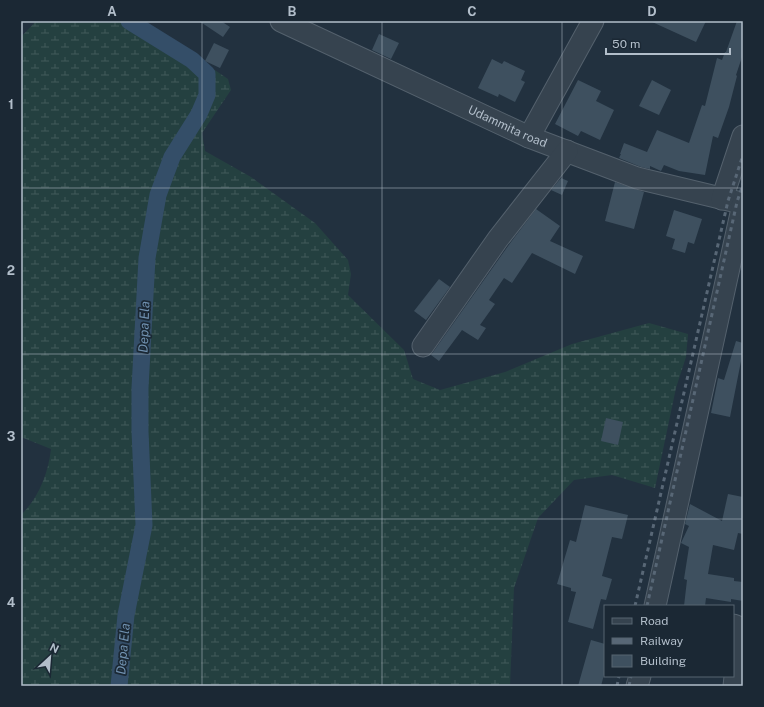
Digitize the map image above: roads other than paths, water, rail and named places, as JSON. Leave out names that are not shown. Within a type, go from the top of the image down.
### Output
[{"type":"street","name":"Udammita road","points":[[281,21],[529,137],[638,178],[737,202],[743,205]]},
{"type":"street","points":[[529,137],[593,21]]},
{"type":"street","points":[[722,199],[743,136]]},
{"type":"street","points":[[423,346],[498,239],[567,151]]},
{"type":"street","points":[[656,605],[743,205]]},
{"type":"street","points":[[734,625],[740,632],[734,686]]},
{"type":"waterway","name":"Depa Ela","points":[[119,686],[126,615],[144,525],[140,431],[140,388],[147,258],[158,195],[172,157],[199,114],[207,95],[207,74],[192,60],[129,21]]},
{"type":"railway","points":[[635,605],[728,201],[743,155]]},
{"type":"railway","points":[[647,605],[737,202],[743,184]]},
{"type":"railway","points":[[617,686],[619,677]]},
{"type":"railway","points":[[629,686],[631,677]]}]
